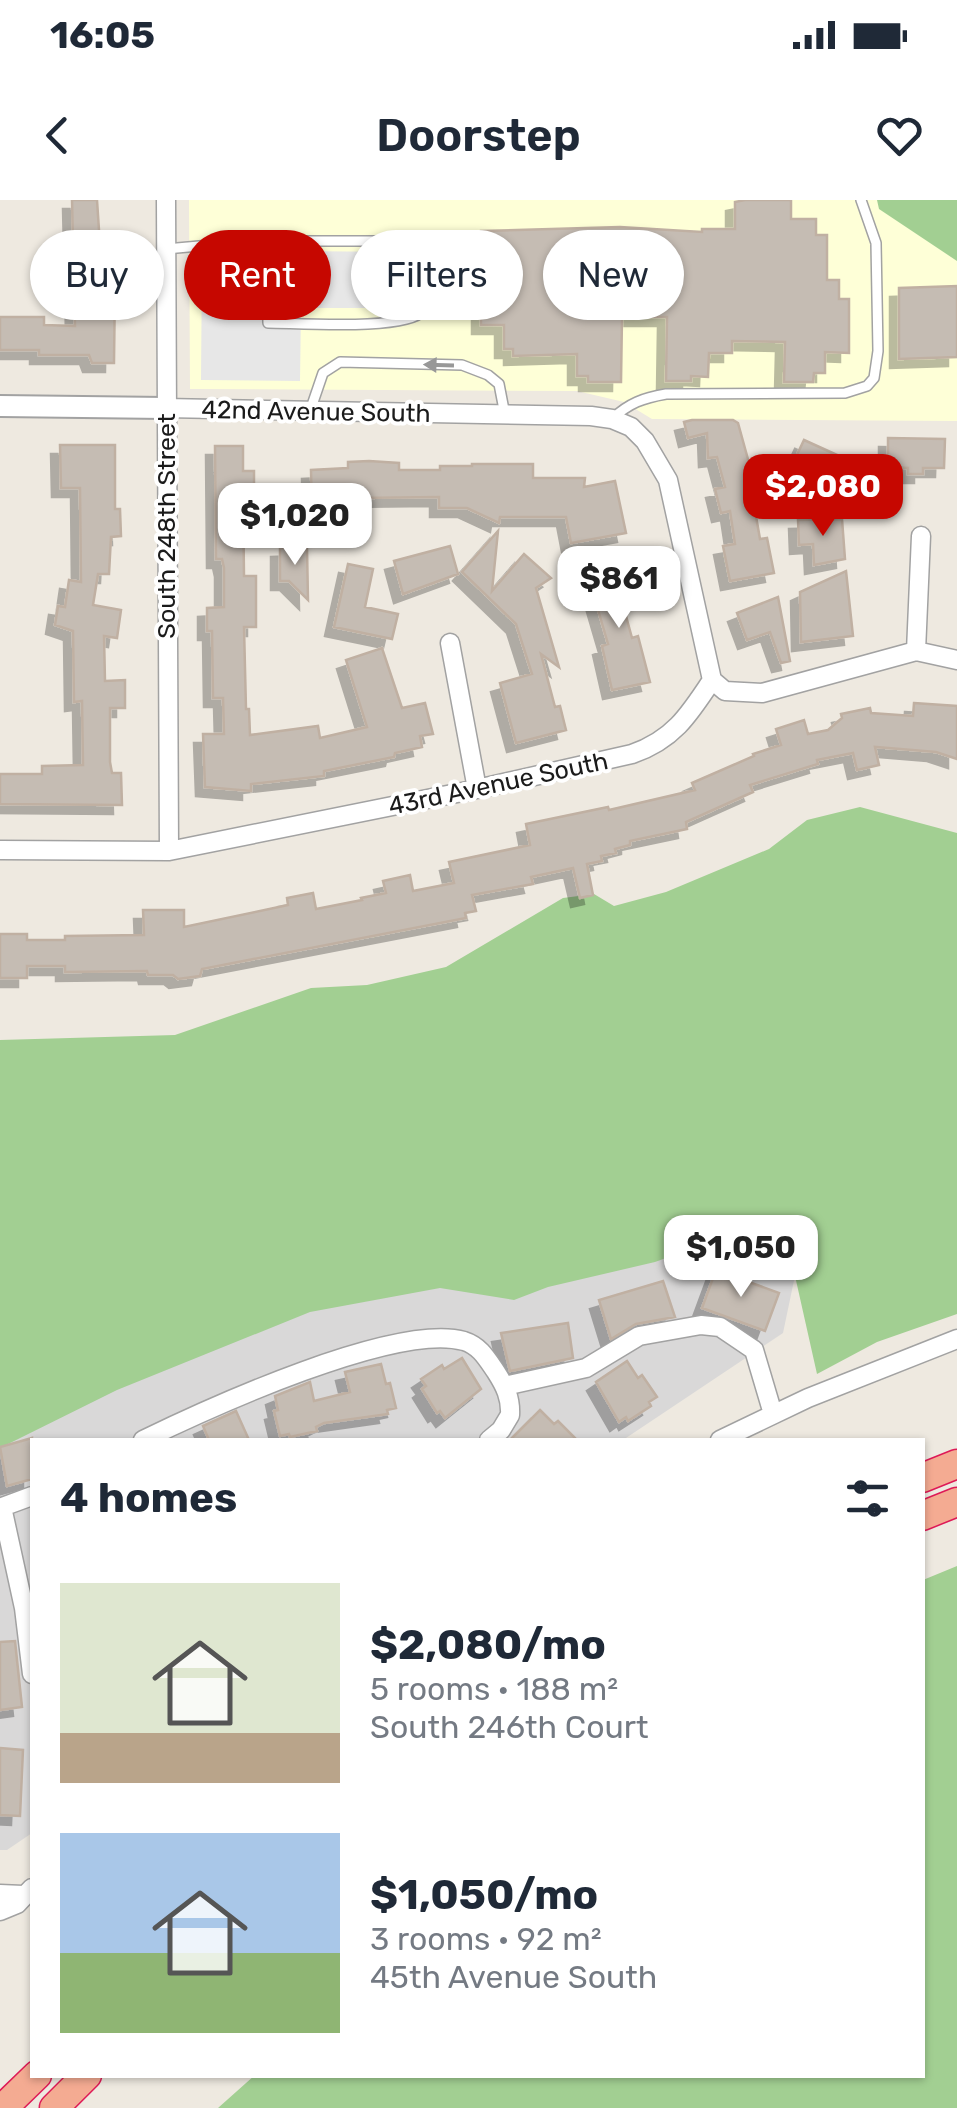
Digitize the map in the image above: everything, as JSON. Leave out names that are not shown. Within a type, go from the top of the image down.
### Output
[{"type":"highway","points":[[925,1477],[957,1464]]},
{"type":"highway","points":[[925,1515],[957,1502]]},
{"type":"highway","points":[[3,2108],[34,2078]]},
{"type":"highway","points":[[54,2108],[84,2078]]},
{"type":"street","name":"South 248th Street","points":[[166,200],[169,851]]},
{"type":"street","name":"42nd Avenue South","points":[[0,406],[612,419],[631,427],[645,441],[668,480],[712,680]]},
{"type":"street","points":[[916,652],[921,536]]},
{"type":"street","points":[[450,643],[477,789]]},
{"type":"street","points":[[712,680],[725,691],[762,692],[916,652],[957,660]]},
{"type":"street","name":"43rd Avenue South","points":[[0,850],[169,851],[477,789],[654,746],[674,732],[712,680]]},
{"type":"street","points":[[505,1386],[586,1368],[639,1336],[701,1324],[720,1328],[754,1350],[774,1414]]},
{"type":"street","points":[[724,1438],[957,1339]]},
{"type":"street","points":[[148,1438],[312,1368],[420,1340],[456,1340],[476,1346],[485,1355],[505,1386],[510,1415],[491,1438]]},
{"type":"street","points":[[30,1497],[2,1506],[24,1608],[30,1658]]},
{"type":"street","points":[[0,1894],[28,1892]]},
{"type":"street","points":[[0,1911],[17,1904],[28,1892]]},
{"type":"lane","points":[[612,419],[642,398],[666,394],[845,393],[867,386],[874,378],[878,352],[876,243],[861,200]]},
{"type":"lane","points":[[254,240],[410,241],[421,247],[427,258],[427,303],[422,312],[400,324],[268,323],[268,252],[261,242],[254,240]]},
{"type":"lane","points":[[166,249],[184,247]]},
{"type":"lane","points":[[310,410],[323,373],[331,364],[340,362],[476,369],[498,384],[505,415]]},
{"type":"shaded area","points":[[189,200],[957,200],[957,421],[652,419],[624,402],[577,391],[190,389],[190,320],[331,320],[331,230],[189,230]]},
{"type":"shaded area","points":[[331,251],[351,252],[351,308],[331,308]]},
{"type":"shaded area","points":[[201,320],[301,320],[300,381],[201,380]]},
{"type":"shaded area","points":[[0,1062],[801,1247],[783,1333],[626,1438],[30,1438],[30,1834],[7,1850],[0,1850]]},
{"type":"green space","points":[[877,200],[957,200],[957,261],[879,209]]},
{"type":"green space","points":[[860,807],[957,833],[957,1314],[877,1342],[817,1374],[793,1267],[704,1244],[655,1262],[548,1287],[514,1300],[440,1288],[310,1312],[117,1390],[0,1448],[0,1040],[175,1035],[311,988],[367,985],[446,967],[563,898],[594,894],[614,906],[666,892],[769,849],[807,820]]},
{"type":"green space","points":[[957,1566],[957,2108],[218,2108],[252,2078],[925,2078],[925,1579]]},
{"type":"building","points":[[72,200],[97,200],[99,230],[73,230]]},
{"type":"building","points":[[791,200],[791,219],[816,219],[816,235],[827,235],[827,280],[839,280],[839,299],[849,299],[849,353],[825,352],[825,373],[814,373],[813,382],[784,382],[785,342],[732,341],[732,353],[709,353],[708,377],[666,381],[667,320],[684,320],[684,231],[735,229],[735,202]]},
{"type":"building","points":[[620,227],[669,230],[543,230],[543,320],[622,320],[621,382],[588,382],[588,376],[577,376],[577,354],[513,356],[513,349],[504,349],[504,325],[481,325],[481,320],[523,320],[523,230],[516,230]]},
{"type":"building","points":[[957,286],[957,357],[899,359],[899,288]]},
{"type":"building","points":[[0,317],[30,317],[44,320],[44,325],[75,326],[75,320],[115,320],[114,363],[92,363],[89,355],[0,350]]},
{"type":"building","points":[[684,422],[738,423],[760,503],[754,505],[760,539],[767,538],[774,573],[730,581],[723,546],[735,544],[730,511],[721,513],[715,489],[725,487],[717,457],[708,458],[707,433],[688,438]]},
{"type":"building","points":[[888,438],[945,439],[944,468],[923,468],[923,474],[908,474],[908,468],[888,467]]},
{"type":"building","points":[[804,440],[837,455],[826,494],[787,476]]},
{"type":"building","points":[[60,445],[115,445],[115,509],[120,509],[121,536],[111,537],[109,574],[98,574],[93,605],[121,610],[117,638],[104,636],[105,681],[125,680],[125,708],[110,708],[110,762],[112,773],[121,773],[122,805],[0,804],[0,774],[42,774],[42,766],[83,765],[82,701],[74,702],[73,631],[55,625],[58,606],[65,607],[69,580],[81,582],[80,488],[61,488]]},
{"type":"building","points":[[215,446],[243,446],[243,471],[254,471],[254,490],[243,490],[244,576],[256,576],[256,627],[244,627],[250,735],[318,726],[320,738],[367,727],[346,660],[382,648],[402,708],[425,703],[433,734],[420,736],[422,747],[395,753],[394,757],[324,771],[324,776],[251,784],[251,791],[205,787],[203,734],[224,734],[223,698],[213,698],[212,631],[207,631],[207,608],[224,607],[224,568],[222,559],[216,559]]},
{"type":"building","points":[[348,462],[399,463],[399,470],[533,464],[533,478],[585,478],[584,487],[615,481],[626,533],[571,543],[566,517],[500,517],[499,523],[467,508],[439,508],[439,497],[357,498],[358,513],[312,515],[311,470],[348,468]]},
{"type":"building","points":[[842,519],[845,559],[814,565],[813,544],[799,545],[798,520]]},
{"type":"building","points":[[498,531],[492,591],[524,554],[551,578],[536,588],[559,667],[541,654],[555,707],[560,706],[566,730],[516,743],[500,683],[532,674],[516,624],[462,572]]},
{"type":"building","points":[[450,546],[458,574],[403,594],[394,561]]},
{"type":"building","points":[[307,547],[308,600],[289,581],[280,581],[280,548]]},
{"type":"building","points":[[348,564],[373,569],[365,607],[398,614],[392,639],[334,627]]},
{"type":"building","points":[[628,568],[634,590],[620,594],[632,638],[638,636],[650,682],[612,690],[602,646],[608,644],[589,579]]},
{"type":"building","points":[[846,571],[853,636],[801,642],[800,592]]},
{"type":"building","points":[[778,597],[790,661],[781,663],[770,632],[747,640],[737,613]]},
{"type":"building","points":[[914,703],[957,706],[957,759],[936,752],[875,747],[879,765],[857,770],[853,753],[817,760],[818,764],[750,785],[753,792],[686,822],[687,829],[630,841],[630,845],[615,849],[616,853],[601,856],[602,861],[587,864],[593,895],[580,898],[573,868],[531,877],[533,884],[472,895],[476,911],[465,913],[466,918],[202,969],[200,976],[178,979],[173,975],[148,975],[147,971],[65,972],[65,966],[27,966],[27,978],[0,978],[0,934],[27,934],[27,940],[144,935],[143,910],[184,910],[184,927],[288,905],[287,898],[313,893],[316,909],[362,900],[386,893],[383,881],[410,875],[413,891],[454,883],[449,862],[530,845],[526,824],[695,790],[692,783],[781,745],[776,729],[804,720],[808,734],[828,730],[842,718],[841,714],[870,708],[871,713],[913,716]]},
{"type":"building","points":[[716,1270],[779,1293],[765,1331],[702,1308]]},
{"type":"building","points":[[663,1281],[675,1317],[636,1324],[611,1339],[599,1300]]},
{"type":"building","points":[[568,1323],[573,1358],[510,1371],[501,1333]]},
{"type":"building","points":[[462,1358],[481,1389],[445,1418],[440,1411],[437,1413],[422,1389],[426,1386],[421,1379]]},
{"type":"building","points":[[627,1361],[657,1397],[649,1402],[651,1406],[628,1421],[626,1417],[619,1422],[596,1382]]},
{"type":"building","points":[[381,1364],[396,1408],[387,1410],[388,1414],[324,1423],[316,1427],[317,1431],[280,1436],[275,1396],[310,1382],[314,1401],[350,1392],[345,1372]]},
{"type":"building","points":[[540,1410],[575,1438],[512,1438]]},
{"type":"building","points":[[236,1411],[248,1438],[208,1438],[203,1426]]},
{"type":"building","points":[[30,1439],[30,1480],[7,1486],[0,1447]]},
{"type":"building","points":[[15,1641],[22,1707],[0,1710],[0,1642]]},
{"type":"building","points":[[0,1748],[23,1750],[20,1816],[0,1815]]}]
